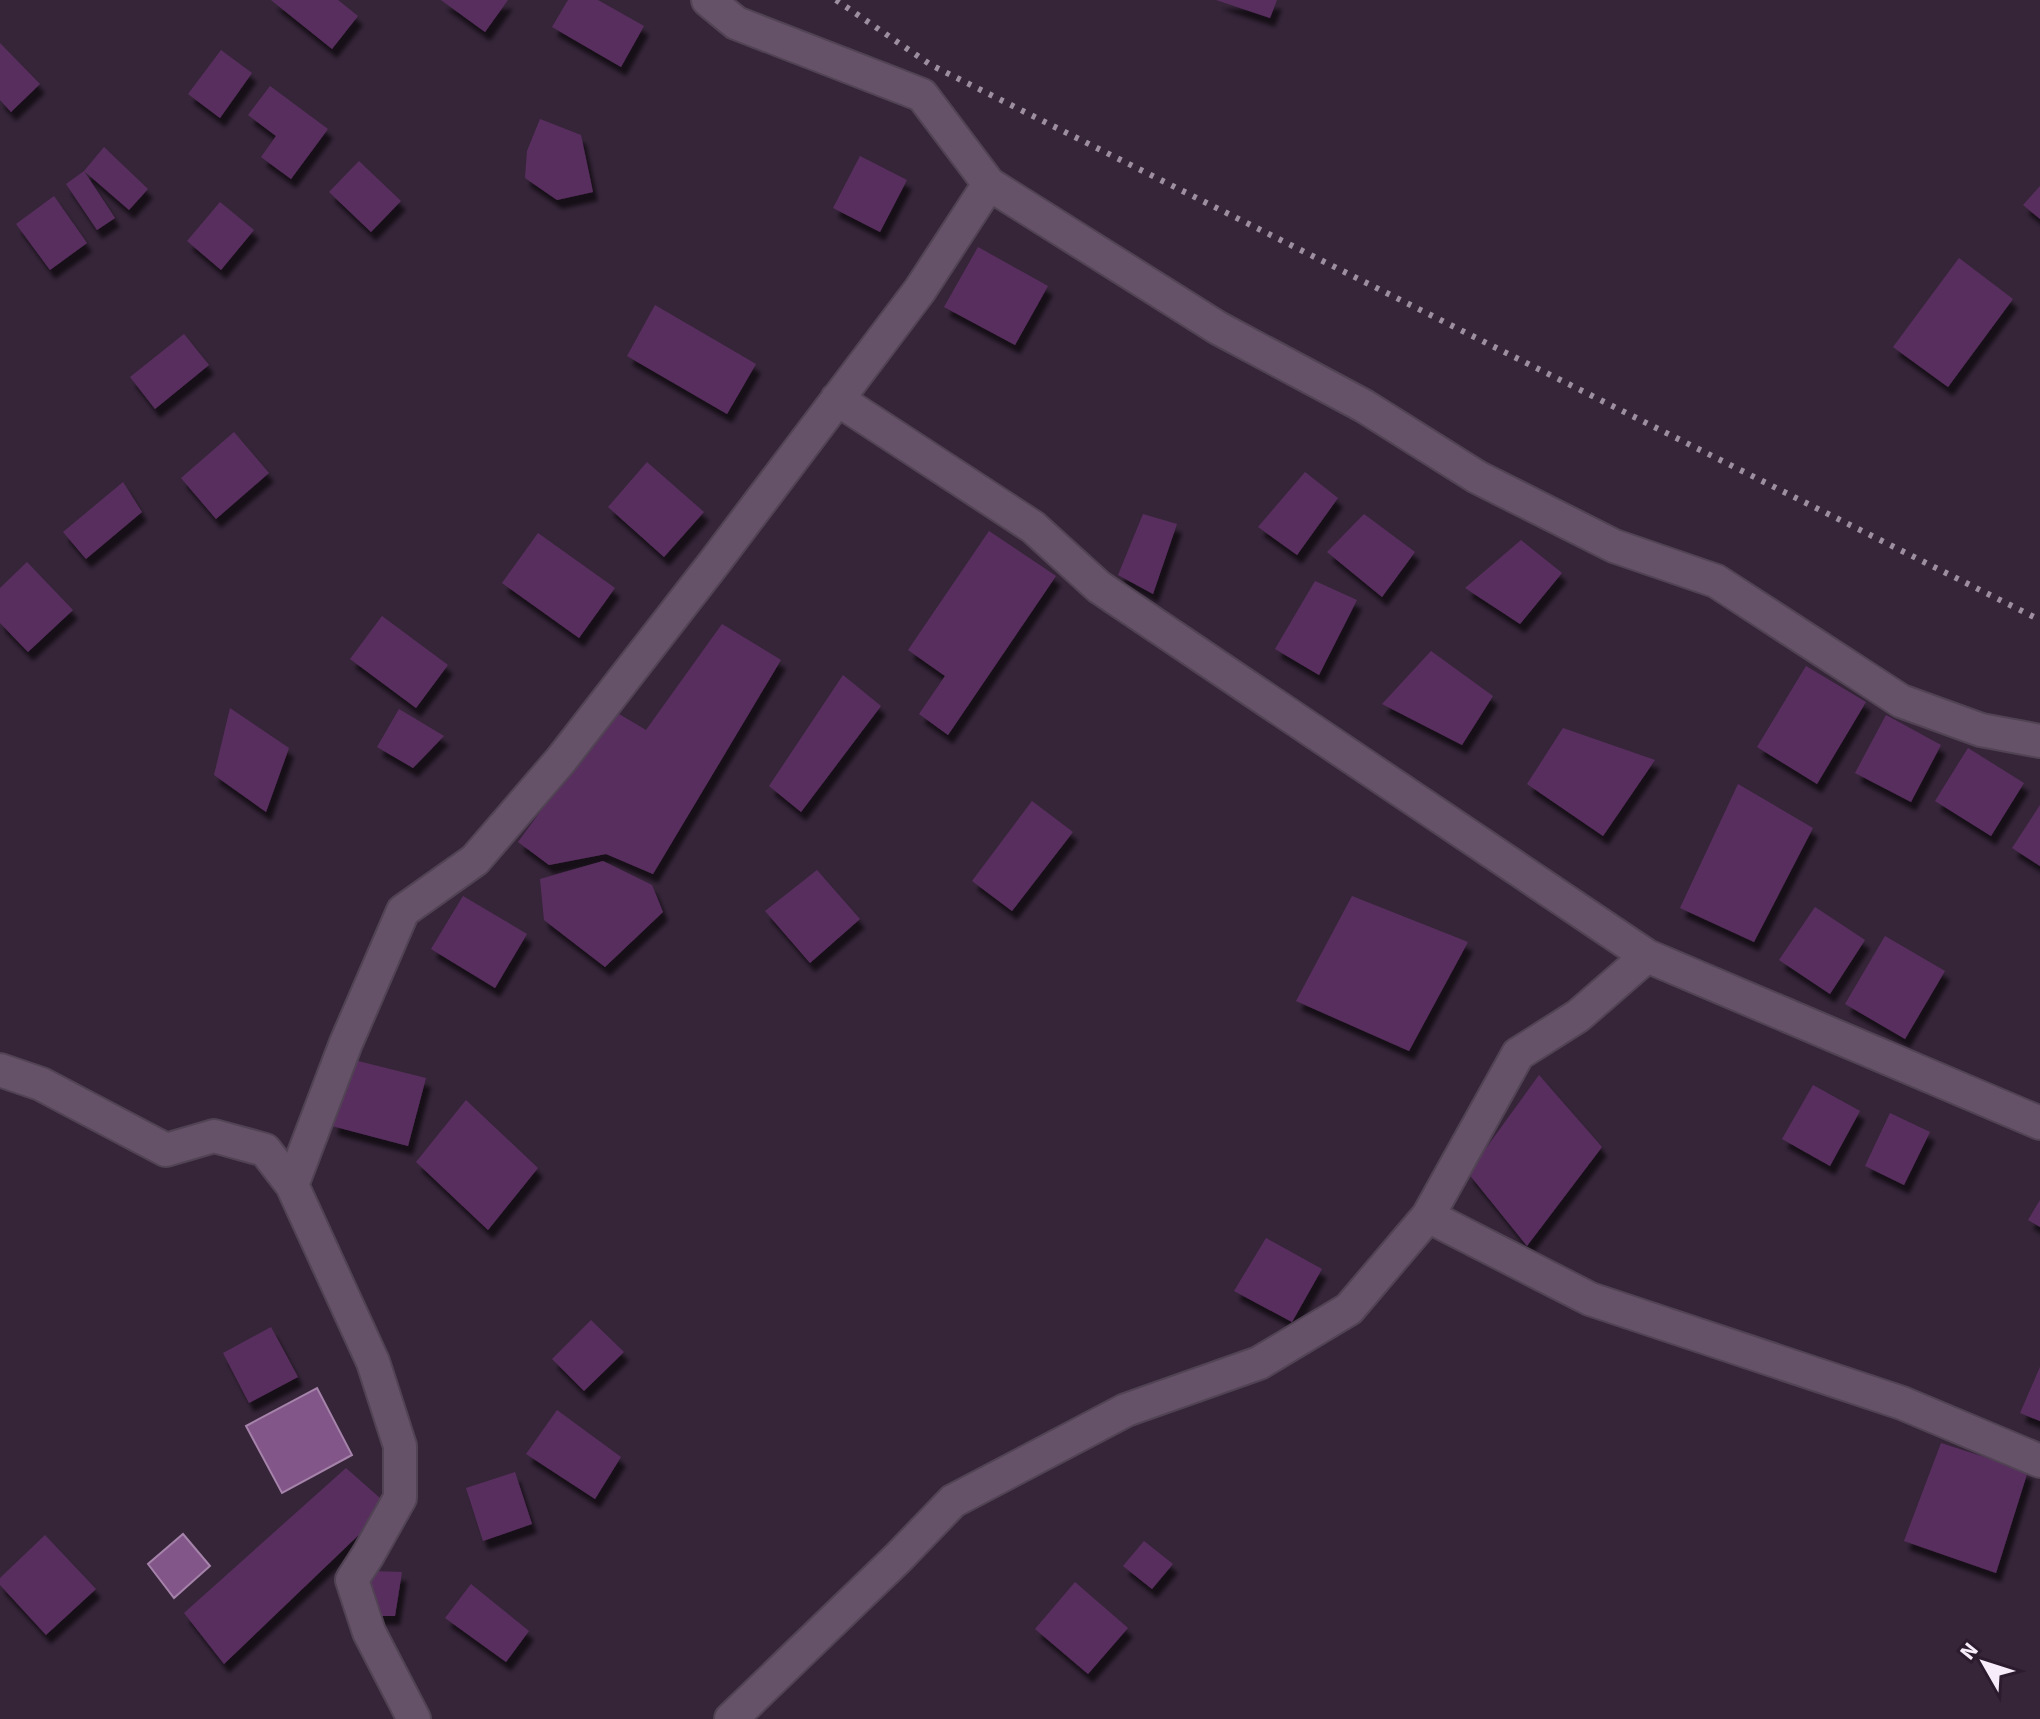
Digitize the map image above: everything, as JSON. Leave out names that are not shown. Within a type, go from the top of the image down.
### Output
[{"type":"street","points":[[708,0],[736,23],[922,95],[989,184],[1218,328],[1364,406],[1477,477],[1614,546],[1716,581],[1901,701],[1981,730],[2040,741]]},
{"type":"street","points":[[292,1185],[346,1043],[403,911],[475,860],[561,760],[920,290],[989,184]]},
{"type":"street","points":[[837,399],[1033,527],[1099,587],[1647,956],[2040,1123]]},
{"type":"street","points":[[731,1719],[953,1501],[1126,1410],[1259,1363],[1349,1309],[1428,1216],[1518,1054],[1578,1016],[1647,956]]},
{"type":"street","points":[[0,1070],[41,1084],[166,1150],[214,1136],[265,1150],[292,1185],[373,1362],[400,1446],[400,1498],[352,1580],[369,1632],[414,1719]]},
{"type":"street","points":[[1428,1216],[1590,1299],[1902,1403],[2040,1461]]},
{"type":"shaded area","points":[[317,1388],[352,1455],[282,1493],[246,1426]]},
{"type":"shaded area","points":[[183,1534],[210,1566],[174,1598],[148,1564]]},
{"type":"building","points":[[271,0],[338,0],[358,16],[332,49]]},
{"type":"building","points":[[441,0],[508,0],[485,32]]},
{"type":"building","points":[[568,0],[598,0],[644,26],[621,67],[552,27]]},
{"type":"building","points":[[1216,0],[1277,0],[1270,18]]},
{"type":"building","points":[[0,43],[40,84],[11,112],[0,100]]},
{"type":"building","points":[[221,50],[252,73],[220,118],[188,94]]},
{"type":"building","points":[[270,86],[328,129],[291,179],[261,157],[276,136],[248,115]]},
{"type":"building","points":[[540,119],[581,135],[593,192],[557,200],[525,178],[527,151]]},
{"type":"building","points":[[104,147],[148,189],[129,210],[84,171]]},
{"type":"building","points":[[860,156],[907,180],[880,232],[833,208]]},
{"type":"building","points":[[359,161],[401,201],[371,232],[329,192]]},
{"type":"building","points":[[84,171],[115,218],[97,230],[66,184]]},
{"type":"building","points":[[2040,186],[2040,219],[2023,205]]},
{"type":"building","points":[[54,196],[87,243],[50,270],[16,224]]},
{"type":"building","points":[[220,202],[254,230],[221,270],[187,241]]},
{"type":"building","points":[[978,247],[1048,286],[1015,345],[944,307]]},
{"type":"building","points":[[1959,258],[2013,299],[1948,387],[1893,347]]},
{"type":"building","points":[[655,305],[756,364],[727,414],[627,356]]},
{"type":"building","points":[[184,334],[209,365],[155,409],[130,377]]},
{"type":"building","points":[[234,432],[269,473],[216,519],[181,478]]},
{"type":"building","points":[[647,462],[704,512],[664,557],[608,507]]},
{"type":"building","points":[[1305,472],[1338,498],[1297,555],[1258,527]]},
{"type":"building","points":[[123,482],[142,512],[86,559],[63,532]]},
{"type":"building","points":[[1143,514],[1177,524],[1153,594],[1118,575]]},
{"type":"building","points":[[1364,514],[1415,552],[1382,597],[1327,552]]},
{"type":"building","points":[[989,531],[1056,576],[948,735],[919,714],[945,676],[908,650]]},
{"type":"building","points":[[538,533],[615,588],[579,638],[502,583]]},
{"type":"building","points":[[1521,540],[1562,573],[1520,624],[1465,588]]},
{"type":"building","points":[[27,562],[73,610],[28,652],[0,623],[0,588]]},
{"type":"building","points":[[1315,581],[1357,600],[1319,675],[1275,649]]},
{"type":"building","points":[[382,616],[448,665],[416,708],[350,659]]},
{"type":"building","points":[[722,624],[781,660],[653,874],[606,854],[549,865],[518,842],[614,711],[646,730]]},
{"type":"building","points":[[1431,651],[1493,696],[1462,745],[1382,704]]},
{"type":"building","points":[[1806,666],[1866,702],[1817,784],[1757,747]]},
{"type":"building","points":[[843,675],[881,706],[801,812],[769,786]]},
{"type":"building","points":[[230,708],[289,748],[266,812],[214,775]]},
{"type":"building","points":[[399,709],[444,736],[413,768],[377,747]]},
{"type":"building","points":[[1886,715],[1941,745],[1911,802],[1855,773]]},
{"type":"building","points":[[1563,728],[1655,760],[1603,836],[1527,784]]},
{"type":"building","points":[[1968,748],[2024,783],[1991,836],[1935,801]]},
{"type":"building","points":[[1738,784],[1813,828],[1754,942],[1680,908]]},
{"type":"building","points":[[1032,801],[1073,832],[1012,911],[972,881]]},
{"type":"building","points":[[2040,805],[2040,866],[2012,848]]},
{"type":"building","points":[[603,861],[652,885],[663,912],[605,967],[544,920],[540,879]]},
{"type":"building","points":[[817,870],[860,919],[810,963],[765,911]]},
{"type":"building","points":[[463,896],[527,934],[495,988],[431,949]]},
{"type":"building","points":[[1352,896],[1468,942],[1409,1051],[1296,1001]]},
{"type":"building","points":[[1815,907],[1865,940],[1830,994],[1779,960]]},
{"type":"building","points":[[1885,936],[1945,971],[1905,1039],[1845,1004]]},
{"type":"building","points":[[350,1059],[426,1078],[408,1146],[332,1126]]},
{"type":"building","points":[[1539,1075],[1602,1147],[1527,1246],[1468,1173]]},
{"type":"building","points":[[1813,1085],[1860,1111],[1830,1166],[1782,1139]]},
{"type":"building","points":[[466,1100],[538,1168],[488,1230],[416,1162]]},
{"type":"building","points":[[1890,1113],[1930,1132],[1904,1185],[1865,1166]]},
{"type":"building","points":[[2040,1200],[2040,1227],[2028,1220]]},
{"type":"building","points":[[1266,1238],[1322,1269],[1292,1322],[1234,1291]]},
{"type":"building","points":[[591,1320],[624,1352],[584,1391],[552,1359]]},
{"type":"building","points":[[271,1327],[298,1377],[249,1403],[223,1353]]},
{"type":"building","points":[[2040,1367],[2040,1421],[2020,1413]]},
{"type":"building","points":[[557,1410],[621,1457],[595,1499],[526,1454]]},
{"type":"building","points":[[1941,1443],[2028,1471],[1996,1573],[1904,1541]]},
{"type":"building","points":[[346,1468],[389,1506],[224,1664],[184,1613]]},
{"type":"building","points":[[515,1472],[532,1524],[483,1541],[466,1488]]},
{"type":"building","points":[[45,1535],[96,1589],[46,1635],[0,1585],[0,1578]]},
{"type":"building","points":[[1144,1541],[1173,1564],[1152,1589],[1123,1566]]},
{"type":"building","points":[[372,1571],[402,1572],[395,1616],[368,1616]]},
{"type":"building","points":[[1075,1582],[1128,1628],[1088,1674],[1035,1629]]},
{"type":"building","points":[[471,1584],[529,1631],[506,1662],[445,1618]]},
{"type":"railway","points":[[836,0],[931,65],[2040,620]]}]
